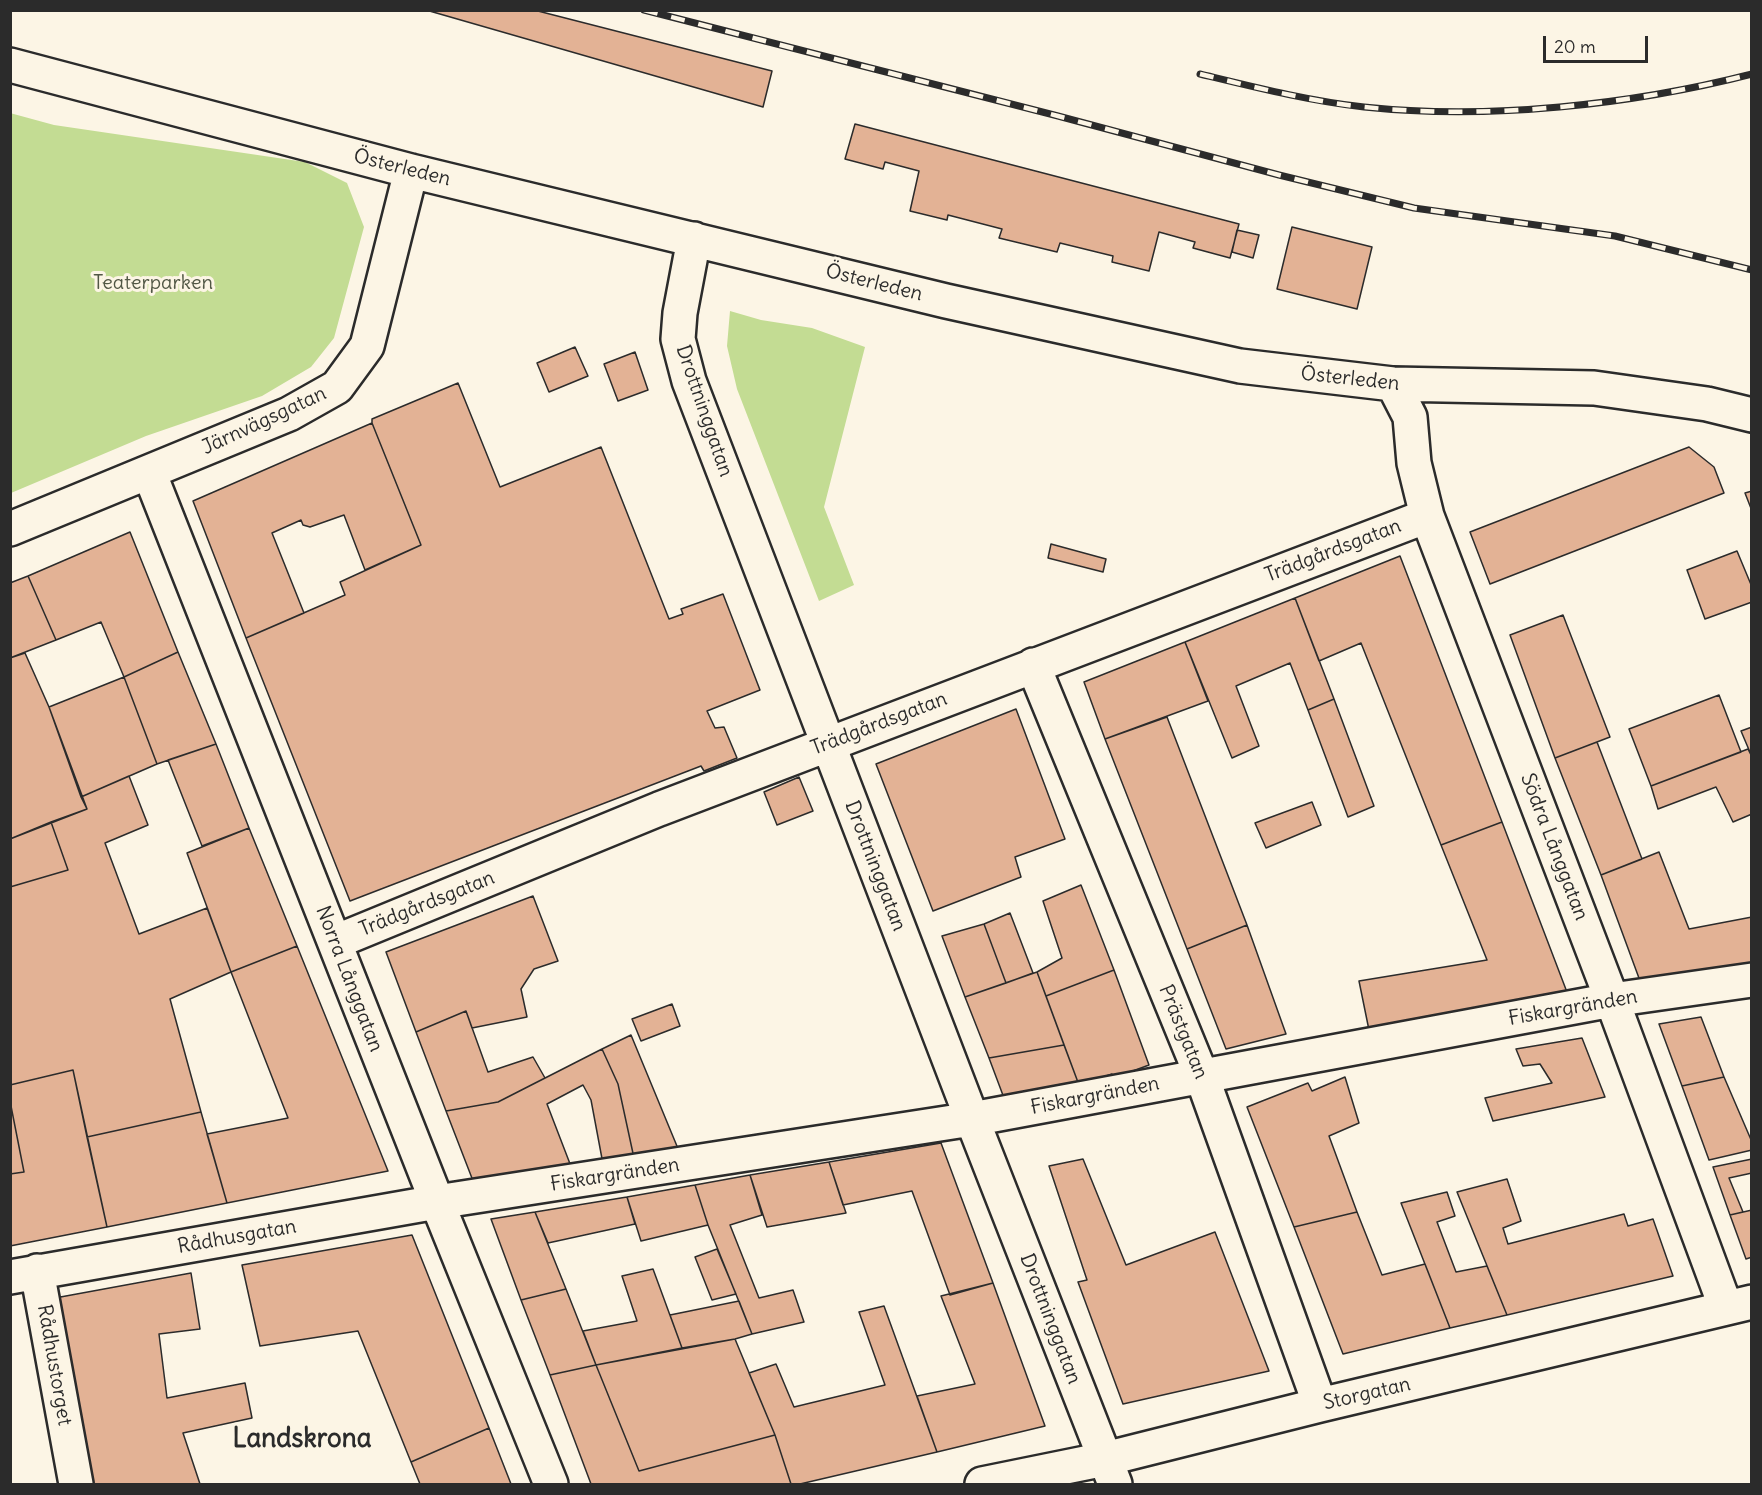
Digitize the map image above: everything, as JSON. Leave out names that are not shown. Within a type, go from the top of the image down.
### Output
[{"type":"street","name":"Österleden","points":[[10,65],[411,171],[946,301],[1240,366],[1393,384],[1594,388],[1707,404],[1752,416]]},
{"type":"street","name":"Järnvägsgatan","points":[[10,529],[289,414],[337,387],[367,346],[411,171]]},
{"type":"street","name":"Drottninggatan","points":[[694,239],[680,313],[678,339],[686,371],[972,1119],[1110,1472]]},
{"type":"street","name":"Södra Långgatan","points":[[1393,384],[1410,417],[1414,463],[1427,516],[1612,1000],[1739,1305]]},
{"type":"street","name":"Norra Långgatan","points":[[149,472],[436,1202],[551,1485]]},
{"type":"street","name":"Trädgårdsgatan","points":[[335,942],[659,809],[1427,516]]},
{"type":"street","name":"Prästgatan","points":[[1033,665],[1202,1077],[1320,1405]]},
{"type":"street","name":"Fiskargränden","points":[[436,1202],[972,1119],[1612,1000],[1752,980]]},
{"type":"street","name":"Rådhusgatan","points":[[24,1274],[436,1202]]},
{"type":"street","name":"Rådhustorget","points":[[24,1274],[76,1485]]},
{"type":"street","name":"Storgatan","points":[[982,1485],[1110,1472],[1320,1405],[1739,1305]]},
{"type":"green space","name":"Teaterparken","points":[[10,113],[54,125],[305,162],[347,183],[364,227],[334,338],[311,367],[262,396],[146,436],[11,493]]},
{"type":"green space","points":[[730,311],[761,320],[812,328],[865,347],[824,507],[854,585],[819,601],[737,389],[727,346]]},
{"type":"building","points":[[426,10],[534,10],[772,71],[763,107]]},
{"type":"building","points":[[855,124],[1239,224],[1230,258],[1193,248],[1195,242],[1159,232],[1149,271],[1112,262],[1113,256],[1060,243],[1057,252],[999,238],[1002,229],[948,215],[947,220],[910,211],[919,171],[885,162],[883,169],[845,159]]},
{"type":"building","points":[[1292,227],[1372,247],[1357,309],[1277,289]]},
{"type":"building","points":[[1237,230],[1259,235],[1253,258],[1232,252]]},
{"type":"building","points":[[575,347],[588,376],[549,392],[537,363]]},
{"type":"building","points":[[635,352],[648,390],[618,401],[604,364]]},
{"type":"building","points":[[458,383],[500,487],[601,447],[669,619],[683,614],[681,609],[723,594],[760,690],[707,711],[715,728],[724,727],[737,758],[704,771],[701,766],[350,901],[246,638],[345,595],[340,582],[421,545],[372,419]]},
{"type":"building","points":[[372,423],[421,545],[365,570],[344,515],[310,527],[303,525],[301,520],[272,533],[304,613],[246,638],[193,501]]},
{"type":"building","points":[[1689,447],[1714,467],[1724,493],[1490,584],[1470,532]]},
{"type":"building","points":[[1752,491],[1752,511],[1745,493]]},
{"type":"building","points":[[130,532],[178,652],[124,677],[101,622],[56,640],[28,576]]},
{"type":"building","points":[[1051,544],[1106,559],[1103,572],[1048,558]]},
{"type":"building","points":[[1737,551],[1752,587],[1752,602],[1705,619],[1687,570]]},
{"type":"building","points":[[1400,556],[1502,822],[1441,845],[1361,643],[1319,661],[1295,598]]},
{"type":"building","points":[[28,576],[56,640],[10,658],[10,583]]},
{"type":"building","points":[[1295,598],[1334,699],[1308,710],[1290,663],[1236,686],[1259,746],[1232,758],[1185,642]]},
{"type":"building","points":[[1563,615],[1610,737],[1555,758],[1510,635]]},
{"type":"building","points":[[1185,642],[1208,701],[1105,739],[1084,682]]},
{"type":"building","points":[[178,652],[216,744],[157,764],[124,677]]},
{"type":"building","points":[[25,653],[49,707],[87,809],[10,839],[10,658]]},
{"type":"building","points":[[124,677],[157,764],[81,797],[49,707]]},
{"type":"building","points":[[1719,695],[1741,752],[1651,786],[1629,729]]},
{"type":"building","points":[[1334,699],[1374,806],[1348,817],[1308,710]]},
{"type":"building","points":[[1016,709],[1065,839],[1015,857],[1021,877],[933,911],[876,764]]},
{"type":"building","points":[[1167,717],[1247,925],[1187,949],[1105,739]]},
{"type":"building","points":[[1752,727],[1752,757],[1741,731]]},
{"type":"building","points":[[1597,742],[1642,859],[1601,875],[1555,758]]},
{"type":"building","points":[[216,744],[249,828],[202,846],[168,760]]},
{"type":"building","points":[[1748,749],[1752,757],[1752,814],[1733,822],[1716,787],[1658,809],[1651,786]]},
{"type":"building","points":[[129,776],[148,825],[105,843],[139,934],[207,908],[231,972],[170,999],[201,1112],[87,1137],[73,1070],[10,1085],[10,887],[68,870],[51,822],[87,809],[81,797]]},
{"type":"building","points":[[799,777],[813,811],[777,825],[764,792]]},
{"type":"building","points":[[1312,802],[1321,825],[1266,848],[1255,823]]},
{"type":"building","points":[[51,822],[68,870],[10,887],[10,839]]},
{"type":"building","points":[[1502,822],[1570,1000],[1370,1035],[1359,981],[1487,960],[1441,845]]},
{"type":"building","points":[[249,828],[297,946],[231,972],[187,853]]},
{"type":"building","points":[[1659,852],[1689,929],[1752,917],[1752,971],[1643,989],[1601,875]]},
{"type":"building","points":[[1081,885],[1114,970],[1046,996],[1037,972],[1062,958],[1043,901]]},
{"type":"building","points":[[533,896],[558,961],[534,969],[521,989],[527,1017],[472,1028],[466,1011],[416,1032],[386,952]]},
{"type":"building","points":[[1010,913],[1033,973],[1006,983],[984,924]]},
{"type":"building","points":[[984,924],[1006,983],[965,997],[942,936]]},
{"type":"building","points":[[1247,925],[1286,1034],[1226,1049],[1187,949]]},
{"type":"building","points":[[297,946],[388,1171],[227,1203],[207,1134],[288,1118],[231,972]]},
{"type":"building","points":[[1114,970],[1149,1065],[1114,1078],[1112,1074],[1079,1085],[1046,996]]},
{"type":"building","points":[[1037,972],[1064,1045],[989,1058],[965,997]]},
{"type":"building","points":[[672,1004],[680,1026],[641,1041],[632,1019]]},
{"type":"building","points":[[466,1011],[488,1072],[533,1057],[545,1078],[498,1102],[446,1111],[416,1032]]},
{"type":"building","points":[[1701,1017],[1724,1077],[1682,1086],[1659,1024]]},
{"type":"building","points":[[631,1035],[679,1151],[634,1158],[618,1084],[602,1049]]},
{"type":"building","points":[[1582,1038],[1605,1097],[1493,1121],[1485,1098],[1552,1083],[1540,1064],[1523,1066],[1516,1049]]},
{"type":"building","points":[[1064,1045],[1079,1085],[1004,1098],[989,1058]]},
{"type":"building","points":[[602,1049],[618,1084],[634,1158],[603,1164],[591,1100],[583,1085],[547,1104],[572,1169],[475,1186],[446,1111],[498,1102]]},
{"type":"building","points":[[73,1070],[107,1227],[10,1246],[10,1174],[24,1172],[10,1101],[10,1085]]},
{"type":"building","points":[[1345,1077],[1359,1123],[1329,1136],[1357,1212],[1294,1227],[1247,1107],[1308,1083],[1312,1091]]},
{"type":"building","points":[[1724,1077],[1752,1142],[1752,1150],[1709,1160],[1682,1086]]},
{"type":"building","points":[[10,1101],[24,1172],[10,1174]]},
{"type":"building","points":[[201,1112],[227,1203],[107,1227],[87,1137]]},
{"type":"building","points":[[941,1143],[993,1283],[950,1295],[912,1191],[843,1205],[829,1162]]},
{"type":"building","points":[[1083,1159],[1126,1265],[1215,1232],[1269,1371],[1123,1404],[1078,1282],[1087,1280],[1049,1166]]},
{"type":"building","points":[[1752,1159],[1752,1173],[1729,1178],[1743,1212],[1730,1215],[1713,1167]]},
{"type":"building","points":[[829,1162],[846,1213],[767,1227],[750,1175]]},
{"type":"building","points":[[750,1175],[762,1215],[730,1225],[759,1298],[793,1290],[804,1322],[752,1334],[708,1225],[695,1185]]},
{"type":"building","points":[[1507,1179],[1521,1221],[1503,1228],[1508,1244],[1624,1214],[1628,1226],[1653,1219],[1673,1276],[1507,1315],[1457,1192]]},
{"type":"building","points":[[695,1185],[708,1225],[641,1241],[627,1197]]},
{"type":"building","points":[[1447,1192],[1455,1216],[1437,1222],[1456,1272],[1487,1266],[1507,1315],[1450,1328],[1401,1203]]},
{"type":"building","points":[[627,1197],[635,1224],[548,1243],[535,1212]]},
{"type":"building","points":[[1752,1210],[1752,1257],[1746,1259],[1730,1215]]},
{"type":"building","points":[[535,1212],[566,1289],[521,1300],[491,1219]]},
{"type":"building","points":[[1357,1212],[1382,1275],[1425,1264],[1450,1328],[1343,1354],[1294,1227]]},
{"type":"building","points":[[412,1235],[489,1428],[411,1462],[358,1331],[260,1346],[242,1265]]},
{"type":"building","points":[[717,1249],[736,1294],[712,1300],[695,1257]]},
{"type":"building","points":[[653,1269],[682,1348],[596,1365],[583,1331],[637,1321],[622,1276]]},
{"type":"building","points":[[191,1273],[200,1329],[159,1334],[167,1398],[245,1383],[252,1418],[183,1433],[200,1484],[92,1484],[55,1298]]},
{"type":"building","points":[[993,1283],[1045,1426],[937,1452],[917,1396],[975,1384],[941,1296]]},
{"type":"building","points":[[566,1289],[596,1365],[550,1375],[521,1300]]},
{"type":"building","points":[[739,1301],[752,1334],[682,1348],[670,1315]]},
{"type":"building","points":[[884,1306],[937,1452],[800,1484],[791,1484],[775,1435],[749,1373],[776,1364],[794,1407],[885,1385],[859,1312]]},
{"type":"building","points":[[735,1339],[775,1435],[639,1471],[596,1365]]},
{"type":"building","points":[[596,1365],[639,1471],[775,1435],[791,1484],[591,1484],[550,1375]]},
{"type":"building","points":[[489,1428],[511,1484],[420,1484],[411,1462]]},
{"type":"railway","points":[[644,10],[1414,208],[1615,236],[1752,270]]},
{"type":"railway","points":[[1200,74],[1343,104],[1412,111],[1460,112],[1560,107],[1609,101],[1706,85],[1752,74]]},
{"type":"district","name":"Landskrona","points":[[302,1440]]}]
